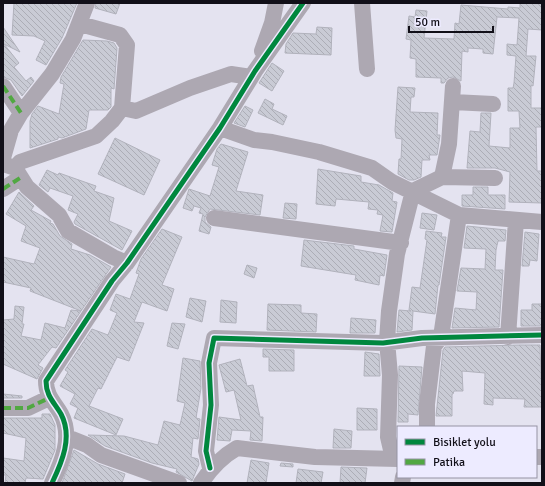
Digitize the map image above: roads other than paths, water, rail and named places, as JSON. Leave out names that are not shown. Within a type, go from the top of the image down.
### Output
[{"type":"street","points":[[3,189],[10,167],[11,130],[21,113],[52,74],[80,24],[87,3]]},
{"type":"street","points":[[253,74],[272,24],[276,3]]},
{"type":"street","points":[[52,483],[63,460],[67,437],[62,416],[49,398],[46,390],[46,381],[112,280],[127,263],[220,128],[253,74],[303,3]]},
{"type":"street","points":[[292,19],[315,3]]},
{"type":"street","points":[[362,3],[367,69]]},
{"type":"street","points":[[10,167],[20,162],[96,136],[112,122],[122,108],[127,45],[120,35],[80,24]]},
{"type":"street","points":[[122,108],[136,111],[190,88],[231,74],[253,74]]},
{"type":"street","points":[[3,86],[21,113]]},
{"type":"street","points":[[442,177],[449,144],[453,86]]},
{"type":"street","points":[[453,102],[493,104]]},
{"type":"street","points":[[220,128],[254,140],[319,152],[372,168],[392,182],[413,191],[459,215],[542,222]]},
{"type":"street","points":[[10,167],[27,187],[59,215],[68,231],[113,257],[127,263]]},
{"type":"street","points":[[413,191],[442,177],[495,178]]},
{"type":"street","points":[[397,453],[391,450],[388,437],[390,375],[387,341],[396,261],[413,191]]},
{"type":"street","points":[[427,426],[427,404],[434,346],[441,337],[459,215]]},
{"type":"street","points":[[214,218],[401,243]]},
{"type":"street","points":[[508,337],[516,220]]},
{"type":"street","points":[[210,468],[206,451],[211,405],[209,363],[214,338],[387,341],[441,337],[508,337],[542,335]]},
{"type":"street","points":[[3,408],[28,408],[49,398]]},
{"type":"street","points":[[67,437],[87,445],[101,455],[179,483]]},
{"type":"street","points":[[201,483],[210,468],[237,448],[315,457],[397,459]]}]
